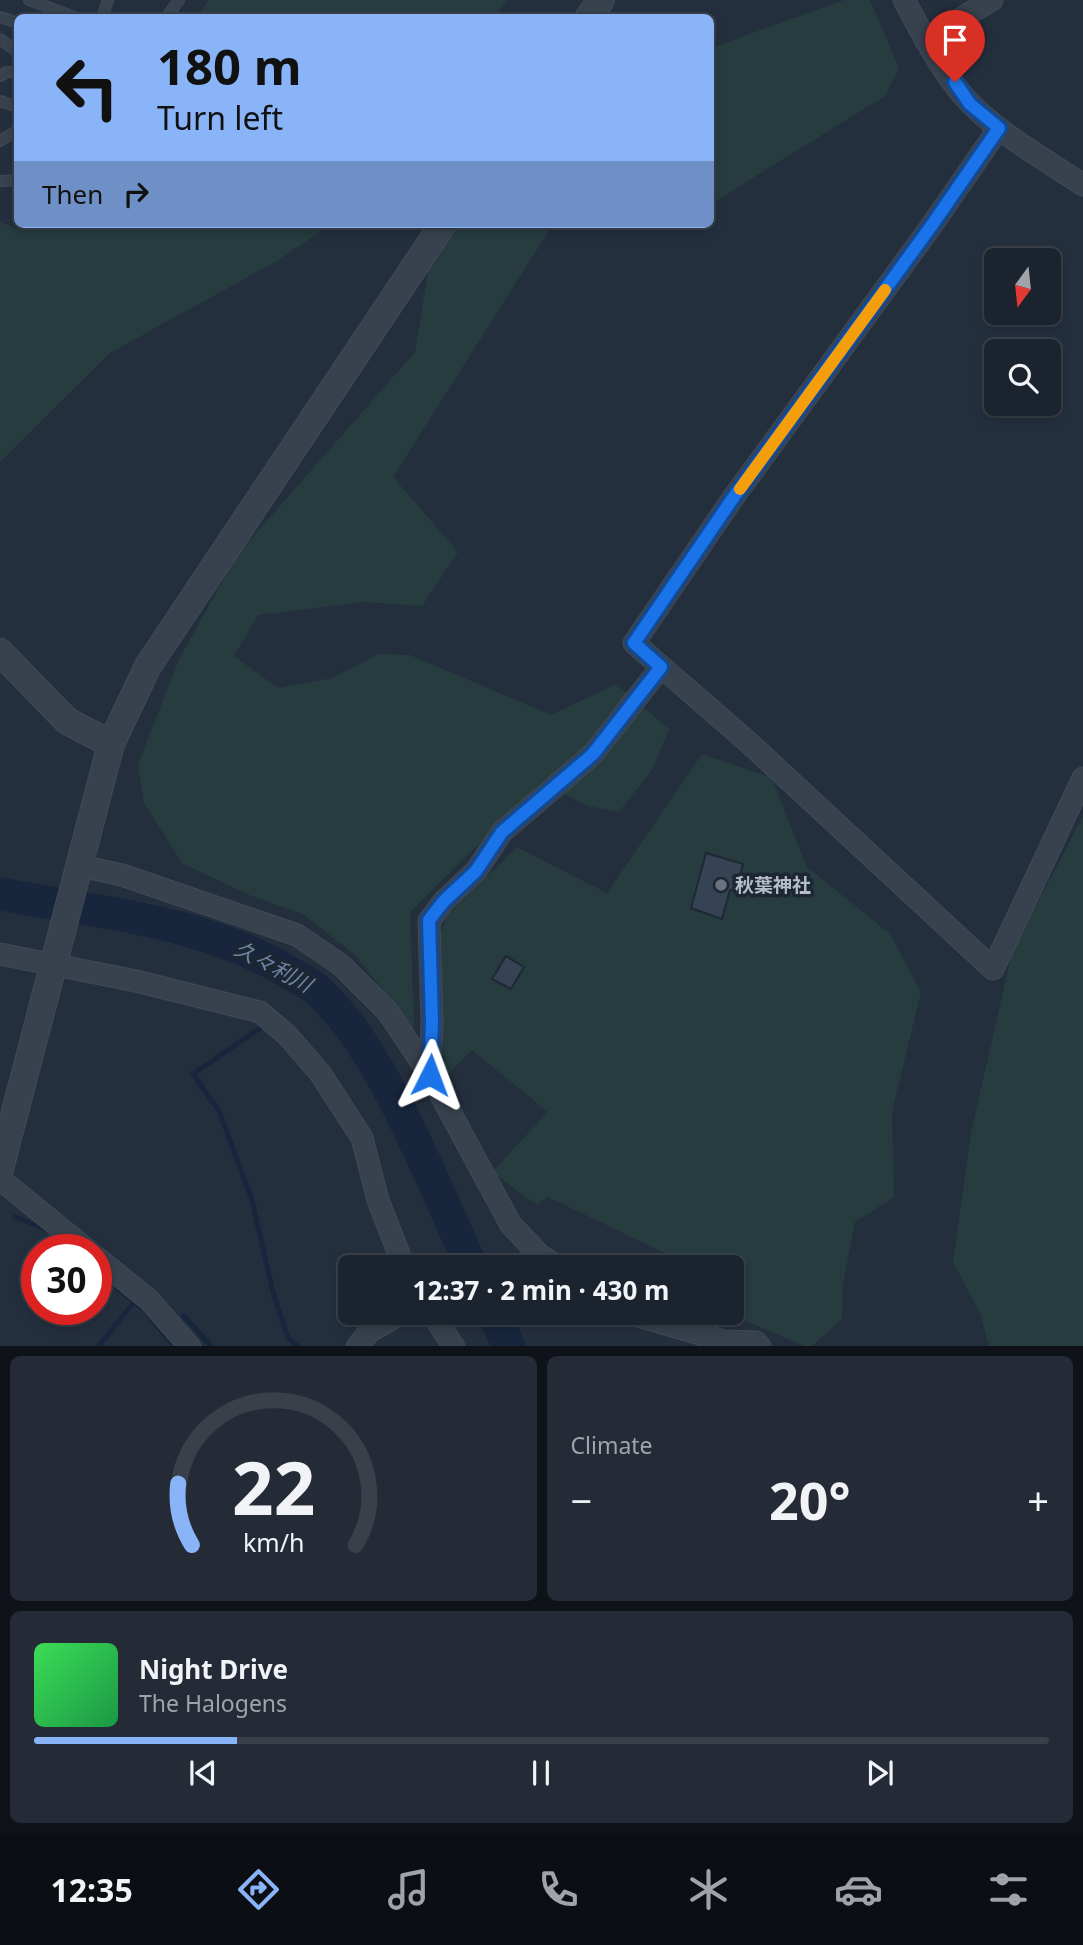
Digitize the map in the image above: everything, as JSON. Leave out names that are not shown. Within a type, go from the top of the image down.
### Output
[{"type":"street","points":[[904,0],[925,40],[970,104],[999,128],[1083,185]]},
{"type":"street","points":[[925,40],[992,0]]},
{"type":"street","points":[[999,128],[932,225],[733,498],[634,643],[748,742],[993,969],[1083,778]]},
{"type":"street","points":[[0,1170],[111,744],[148,666],[440,228]]},
{"type":"street","points":[[0,652],[66,721],[111,744]]},
{"type":"street","points":[[430,1075],[432,1022],[429,920],[444,901],[476,871],[502,832],[593,754],[661,667]]},
{"type":"street","points":[[81,866],[122,875],[297,935],[341,965],[388,1012],[430,1075],[511,1225],[543,1255]]},
{"type":"street","points":[[0,954],[54,967],[136,981],[223,1001],[260,1013],[286,1034],[320,1073],[362,1138],[378,1200],[399,1255]]},
{"type":"street","points":[[0,1179],[67,1234]]},
{"type":"street","points":[[112,1270],[149,1300],[190,1346]]},
{"type":"street","points":[[357,1346],[369,1332],[381,1325]]},
{"type":"street","points":[[440,1325],[454,1346]]},
{"type":"street","points":[[668,1325],[711,1338],[756,1342],[760,1346]]},
{"type":"lane","points":[[29,0],[43,2],[68,14]]},
{"type":"green space","points":[[209,0],[507,0],[496,14],[198,14]]},
{"type":"green space","points":[[844,0],[870,0],[899,68],[885,96],[714,202],[714,47]]},
{"type":"green space","points":[[0,222],[21,230],[326,228],[275,262],[110,353],[0,462]]},
{"type":"green space","points":[[458,228],[560,228],[550,229],[393,477],[458,552],[422,606],[364,602],[258,615],[234,656],[278,688],[332,678],[379,654],[410,655],[551,715],[616,684],[669,729],[653,768],[619,812],[588,806],[541,783],[410,912],[414,1029],[355,955],[303,914],[249,895],[182,863],[144,803],[138,764],[180,657],[237,555],[415,352],[429,267]]},
{"type":"green space","points":[[702,754],[772,778],[806,866],[890,934],[921,992],[892,1112],[894,1197],[855,1222],[843,1284],[842,1319],[812,1346],[804,1346],[744,1320],[744,1255],[669,1255],[548,1197],[537,1205],[492,1172],[548,1112],[472,1050],[444,1078],[440,934],[447,916],[517,847],[607,893]]},
{"type":"green space","points":[[1083,816],[1083,1346],[989,1346],[980,1313],[953,1262],[971,1133],[1012,952]]},
{"type":"building","name":"秋葉神社","points":[[706,853],[743,864],[736,891],[730,890],[722,919],[691,908]]},
{"type":"building","points":[[506,956],[524,967],[511,989],[492,979]]},
{"type":"waterway","name":"久々利川","points":[[0,894],[112,913],[186,930],[257,955],[314,988],[341,1015],[364,1046],[385,1082],[424,1159],[467,1255]]},
{"type":"waterway","points":[[266,1024],[193,1074],[219,1111],[252,1200],[273,1292],[288,1338],[298,1346]]},
{"type":"waterway","points":[[15,1217],[47,1230]]},
{"type":"waterway","points":[[112,1284],[143,1309],[174,1346]]},
{"type":"waterway","points":[[99,1346],[134,1302]]},
{"type":"waterway","points":[[184,1316],[211,1346]]},
{"type":"waterway","name":"久々利川","points":[[499,1325],[509,1346]]},
{"type":"slow traffic","points":[[740,489],[885,290]]},
{"type":"place","name":"秋葉神社","points":[[721,885]]},
{"type":"route","points":[[430,1075],[432,1022],[429,920],[444,901],[476,871],[502,832],[593,754],[661,667],[634,643],[733,498],[932,225],[999,128],[970,104],[955,82]]}]
